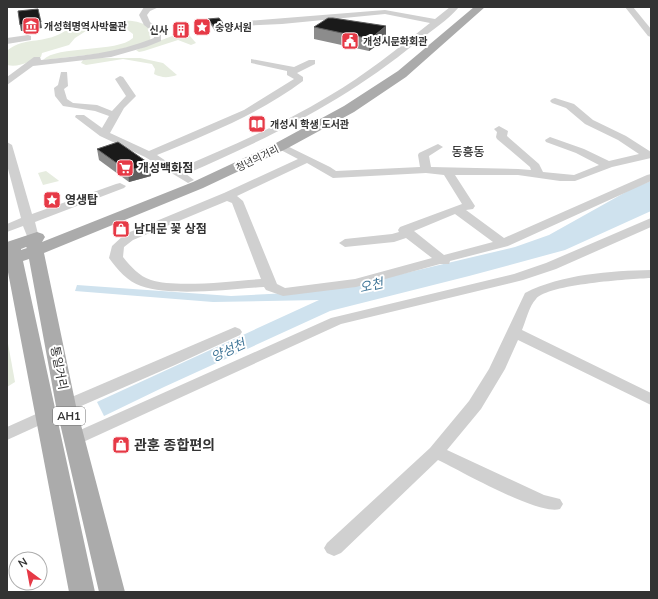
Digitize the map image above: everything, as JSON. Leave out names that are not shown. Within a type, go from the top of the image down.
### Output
[{"type":"main road","name":"청년의거리","points":[[32,236],[269,143],[339,106],[390,73],[468,7]]},
{"type":"main road","name":"청년의거리","points":[[9,242],[198,185],[281,146],[349,109],[402,74],[480,7]]},
{"type":"main road","name":"통일거리","points":[[32,236],[66,406],[112,592]]},
{"type":"main road","name":"통일거리","points":[[9,242],[82,592]]},
{"type":"street","points":[[29,64],[105,55],[145,45],[158,39],[157,31],[147,23],[143,15],[147,9],[155,7]]},
{"type":"street","points":[[405,17],[416,7]]},
{"type":"street","points":[[80,117],[104,134],[149,155],[183,177],[326,102],[376,70],[455,7]]},
{"type":"street","points":[[629,7],[651,34]]},
{"type":"street","points":[[238,24],[385,12],[436,22]]},
{"type":"street","points":[[8,43],[28,38]]},
{"type":"street","points":[[7,82],[29,64],[40,58],[74,49]]},
{"type":"street","points":[[254,61],[293,70],[312,62]]},
{"type":"street","points":[[149,155],[245,112],[291,87],[300,79],[290,74],[293,70]]},
{"type":"street","points":[[64,74],[63,86],[59,88],[63,102],[74,107],[96,108],[115,115]]},
{"type":"street","points":[[104,134],[120,106],[131,96],[120,79]]},
{"type":"street","points":[[281,146],[326,169],[333,175],[426,170],[448,172],[518,172],[560,178],[575,178],[608,165],[648,155],[622,138],[588,122],[570,106],[555,100]]},
{"type":"street","points":[[499,129],[503,131],[501,137],[531,161],[538,174]]},
{"type":"street","points":[[550,140],[580,151],[608,165]]},
{"type":"street","name":"통일거리","points":[[7,145],[32,236]]},
{"type":"street","points":[[426,170],[423,155],[438,147]]},
{"type":"street","points":[[270,283],[166,288],[145,283],[130,274],[116,258],[118,246],[129,237],[228,196],[306,159]]},
{"type":"street","points":[[444,260],[404,230],[456,209],[469,206],[452,182],[448,172]]},
{"type":"street","points":[[228,196],[237,201],[271,287],[283,292],[356,283],[503,243],[547,225],[651,177]]},
{"type":"street","points":[[9,242],[32,236],[120,186]]},
{"type":"street","points":[[456,209],[503,243]]},
{"type":"street","points":[[75,439],[199,381],[336,321],[518,277],[551,266],[651,222]]},
{"type":"street","points":[[345,243],[394,238],[409,233]]},
{"type":"street","points":[[334,548],[436,452],[475,405],[497,369],[530,296],[534,292],[591,280],[631,274],[651,274]]},
{"type":"street","points":[[518,277],[534,292]]},
{"type":"street","points":[[66,406],[170,362],[235,332]]},
{"type":"street","points":[[514,332],[651,400]]},
{"type":"street","points":[[10,428],[45,416]]},
{"type":"street","points":[[436,452],[540,501],[554,504]]},
{"type":"shaded area","points":[[122,21],[138,22],[152,29],[150,40],[145,43],[105,53],[43,60],[50,55],[61,52],[101,48],[125,43],[133,38],[133,34],[120,24]]},
{"type":"shaded area","points":[[80,25],[87,26],[89,29],[75,38],[69,45],[42,53],[41,57],[24,64],[16,66],[7,65],[7,51],[12,47],[24,42],[49,38]]},
{"type":"shaded area","points":[[189,35],[196,43],[191,45],[178,40],[144,51],[139,52],[136,50],[172,36]]},
{"type":"shaded area","points":[[97,58],[140,58],[163,63],[177,75],[162,77],[154,74],[155,69],[152,64],[123,59],[86,65],[81,63],[83,60]]},
{"type":"shaded area","points":[[46,171],[59,181],[43,185],[38,173]]},
{"type":"shaded area","points":[[7,338],[15,382],[7,387]]},
{"type":"water","points":[[651,181],[651,211],[565,250],[330,311],[164,387],[7,463],[7,447],[99,401],[319,300],[213,302],[75,291],[77,285],[231,296],[289,293],[351,286],[515,247],[549,235],[633,188]]},
{"type":"pier","points":[[96,400],[105,418],[7,465],[7,445]]},
{"type":"building","points":[[38,9],[41,22],[20,25],[18,11]]},
{"type":"building","points":[[219,18],[226,27],[215,28],[208,19]]},
{"type":"building","points":[[328,18],[386,26],[370,39],[314,27]]},
{"type":"building","points":[[118,142],[150,164],[128,171],[97,149]]},
{"type":"place","name":"개성혁명역사박물관","points":[[31,26]]},
{"type":"place","name":"숭양서원","points":[[202,27]]},
{"type":"place","name":"신사","points":[[181,30]]},
{"type":"place","name":"개성시문화회관","points":[[350,41]]},
{"type":"place","name":"개성시 학생 도서관","points":[[257,124]]},
{"type":"place","name":"개성백화점","points":[[125,168]]},
{"type":"place","name":"영생탑","points":[[52,200]]},
{"type":"place","name":"남대문 꽃 상점","points":[[121,229]]},
{"type":"place","name":"관훈 종합편의","points":[[121,445]]},
{"type":"district","name":"동흥동","points":[[468,152]]},
{"type":"water label","name":"오천","points":[[371,285]]},
{"type":"water label","name":"양성천","points":[[228,350]]}]
